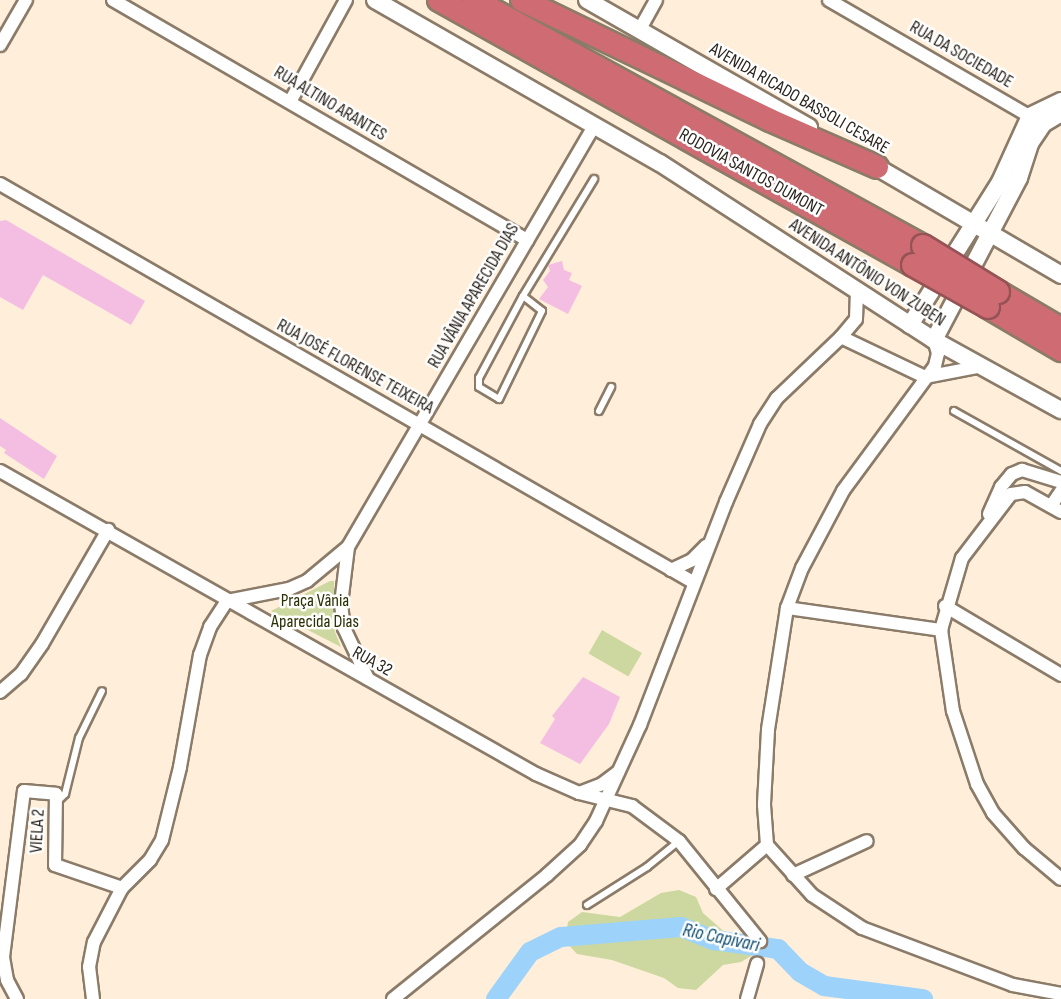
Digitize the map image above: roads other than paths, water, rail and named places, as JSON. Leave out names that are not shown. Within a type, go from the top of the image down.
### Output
[{"type":"highway","name":"RODOVIA SANTOS DUMONT","points":[[439,0],[918,255]]},
{"type":"highway","name":"RODOVIA SANTOS DUMONT","points":[[474,0],[993,299],[1061,350]]},
{"type":"highway","points":[[522,0],[770,120],[877,167]]},
{"type":"highway","name":"RODOVIA SANTOS DUMONT","points":[[993,299],[1061,329]]},
{"type":"street","points":[[0,45],[26,0]]},
{"type":"street","name":"RUA ALTINO ARANTES","points":[[113,0],[291,100],[528,240]]},
{"type":"street","points":[[291,100],[346,0]]},
{"type":"street","name":"AVENIDA ANTÔNIO VON ZUBEN","points":[[375,0],[660,164],[978,367],[1061,410]]},
{"type":"street","name":"AVENIDA RICADO BASSOLI CESARE","points":[[587,0],[1061,275]]},
{"type":"street","points":[[640,29],[656,0]]},
{"type":"street","name":"RUA DA SOCIEDADE","points":[[829,0],[1037,120]]},
{"type":"street","points":[[910,325],[1037,120],[1061,101]]},
{"type":"street","points":[[1037,120],[1061,113]]},
{"type":"street","points":[[1037,120],[1019,178],[933,340],[938,360],[843,490],[802,568],[787,608],[768,730],[764,805],[767,845],[812,895],[862,928],[1013,985],[1061,994]]},
{"type":"street","name":"RUA VÂNIA APARECIDA DIAS","points":[[227,601],[289,589],[307,581],[348,547],[594,126]]},
{"type":"street","name":"RUA JOSÉ FLORENSE TEIXEIRA","points":[[0,184],[693,582]]},
{"type":"street","points":[[393,999],[579,845],[607,801],[621,769],[693,582],[760,424],[795,378],[841,337],[856,319],[857,291]]},
{"type":"street","points":[[841,337],[925,377],[978,367]]},
{"type":"street","points":[[983,526],[1001,487],[1012,474],[1022,470],[1061,482]]},
{"type":"street","name":"RUA 32","points":[[0,471],[536,774],[579,793],[632,806],[679,841],[760,941]]},
{"type":"street","points":[[1061,491],[1056,509],[1025,492],[1011,494],[983,526],[962,558],[945,606],[940,630],[953,711],[977,784],[993,813],[1024,848],[1061,879]]},
{"type":"street","points":[[0,692],[21,674],[42,645],[108,530]]},
{"type":"street","points":[[671,570],[692,560],[710,541]]},
{"type":"street","name":"RUA VÂNIA APARECIDA DIAS","points":[[348,547],[341,604],[344,628],[368,680]]},
{"type":"street","points":[[93,999],[89,967],[94,942],[122,888],[150,860],[162,840],[180,767],[200,655],[210,627],[227,601]]},
{"type":"street","points":[[945,606],[1061,675]]},
{"type":"street","points":[[787,608],[940,630]]},
{"type":"street","points":[[579,793],[602,784],[621,769]]},
{"type":"street","name":"VIELA 2","points":[[17,999],[7,980],[3,957],[22,794],[25,790],[53,792],[58,801],[55,865],[122,888]]},
{"type":"street","points":[[793,875],[867,841]]},
{"type":"street","points":[[716,889],[767,845]]},
{"type":"street","points":[[747,999],[758,963]]},
{"type":"lane","points":[[523,296],[542,311],[499,399],[478,384],[523,296],[594,179]]},
{"type":"lane","points":[[599,411],[611,387]]},
{"type":"lane","points":[[954,411],[1061,471]]},
{"type":"lane","points":[[58,801],[65,794],[79,738],[102,691]]},
{"type":"lane","points":[[587,905],[647,867],[679,841]]},
{"type":"waterway","name":"Rio Capivari","points":[[496,999],[530,952],[561,937],[681,927],[714,940],[778,949],[800,972],[824,986],[923,999]]},
{"type":"park label","name":"Praça Vânia Aparecida Dias","points":[[315,612]]}]
